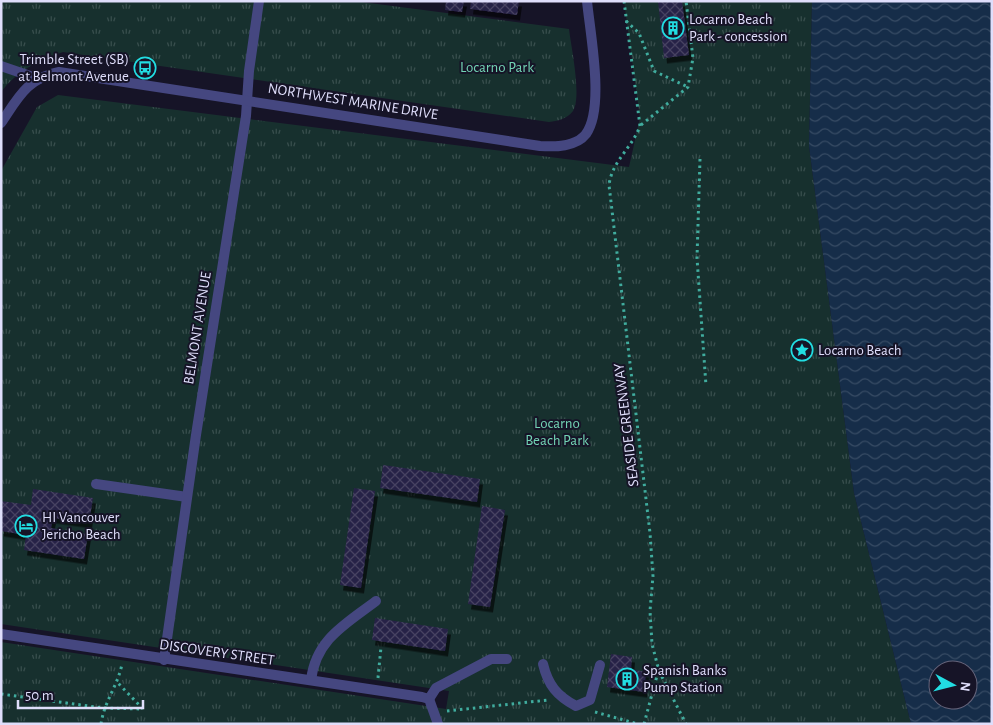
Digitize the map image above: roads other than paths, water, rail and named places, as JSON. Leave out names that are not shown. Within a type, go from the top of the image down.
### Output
[{"type":"street","name":"BELMONT AVENUE","points":[[164,660],[187,497],[246,116],[246,100],[259,1]]},
{"type":"street","name":"NORTHWEST MARINE DRIVE","points":[[1,123],[24,88],[50,73],[64,72],[540,146],[563,146],[586,135],[596,108],[587,1]]},
{"type":"street","points":[[1,66],[39,78]]},
{"type":"street","points":[[96,484],[187,497]]},
{"type":"street","points":[[311,680],[312,667],[328,638],[376,601]]},
{"type":"street","name":"DISCOVERY STREET","points":[[1,634],[429,699]]},
{"type":"street","points":[[438,724],[429,699],[436,688],[491,659],[507,659]]},
{"type":"street","points":[[543,664],[547,681],[563,699],[576,706],[590,700],[600,665]]},
{"type":"water","points":[[812,1],[992,1],[992,724],[911,724],[854,493],[809,146]]},
{"type":"place","name":"Locarno Beach Park - concession","points":[[673,28]]},
{"type":"place","name":"Trimble Street (SB) at Belmont Avenue","points":[[145,68]]},
{"type":"place","name":"Locarno Beach","points":[[802,350]]},
{"type":"place","name":"HI Vancouver Jericho Beach","points":[[26,526]]},
{"type":"place","name":"Spanish Banks Pump Station","points":[[627,679]]},
{"type":"park label","name":"Locarno Park","points":[[497,67]]},
{"type":"park label","name":"Locarno Beach Park","points":[[557,432]]}]
